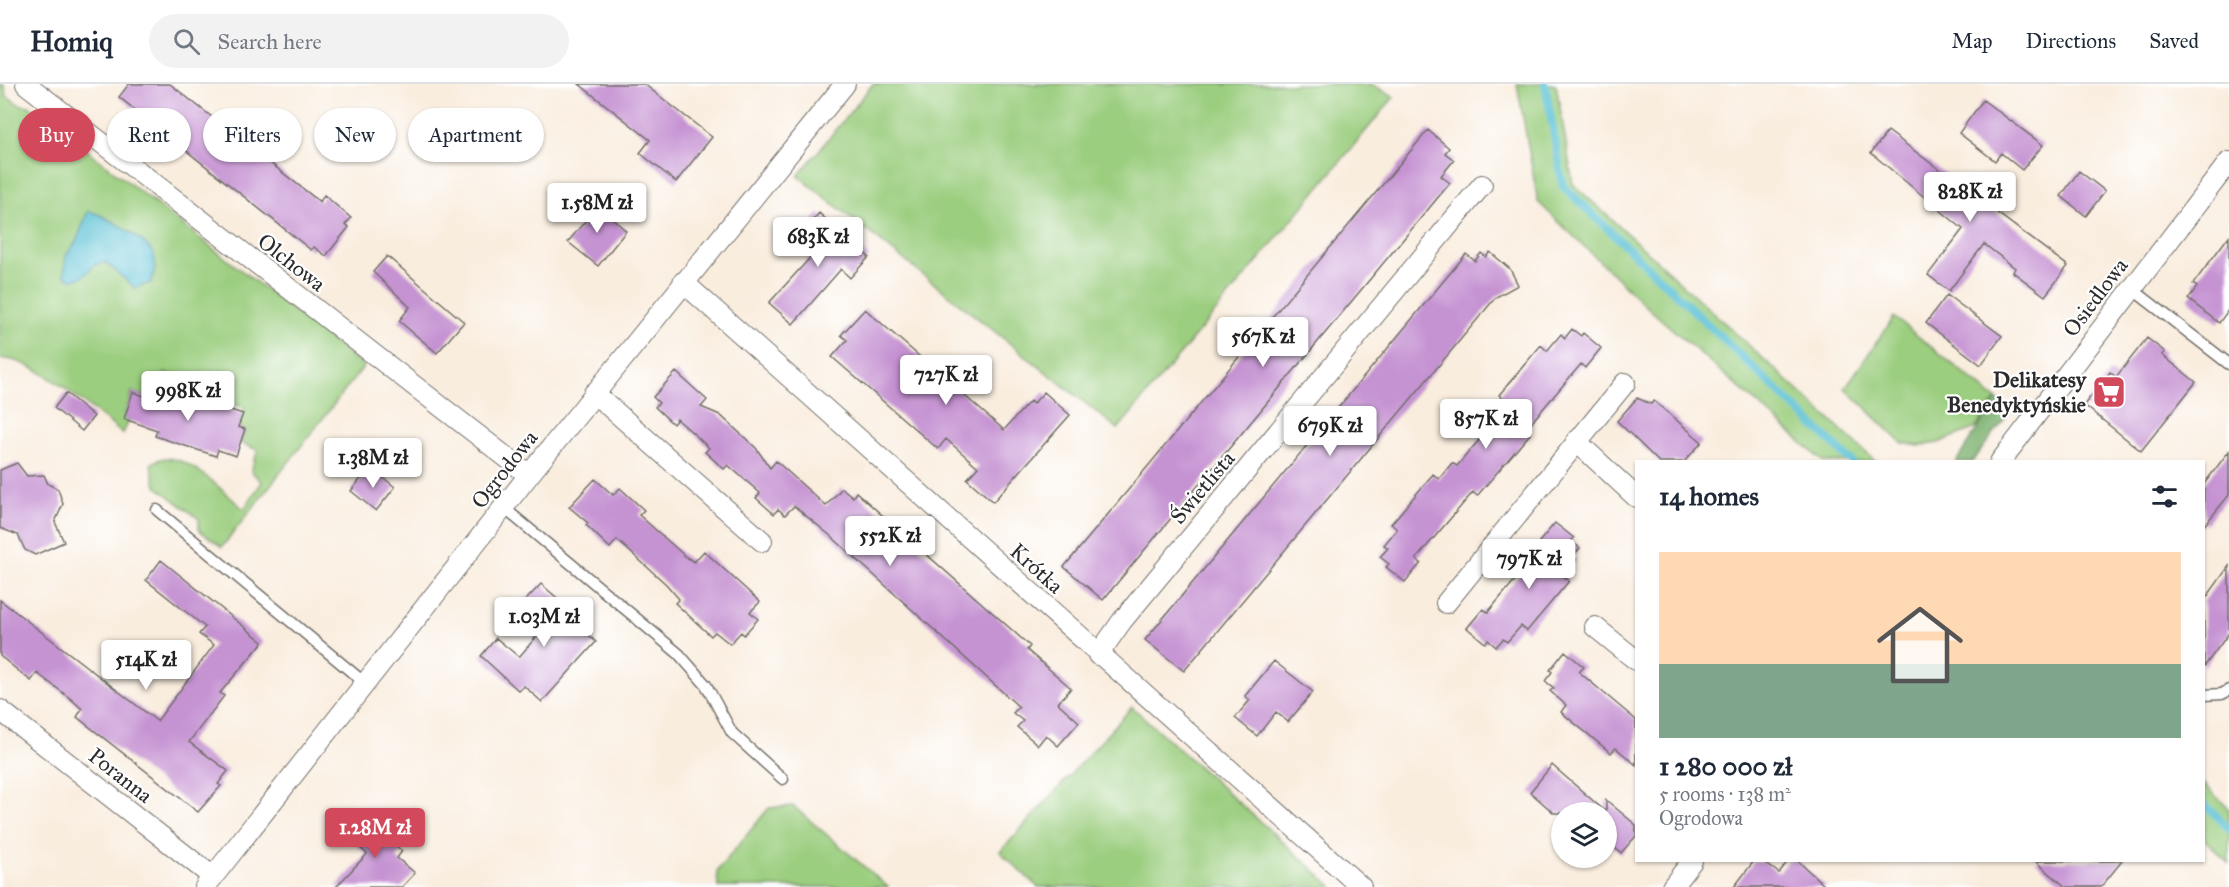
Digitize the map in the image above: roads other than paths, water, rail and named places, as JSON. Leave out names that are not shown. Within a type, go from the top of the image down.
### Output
[{"type":"street","name":"Olchowa","points":[[26,84],[529,475]]},
{"type":"street","name":"Ogrodowa","points":[[209,882],[503,507],[845,84]]},
{"type":"street","name":"Osiedlowa","points":[[2002,460],[2131,288],[2227,168]]},
{"type":"street","name":"Świetlista","points":[[1098,655],[1482,185]]},
{"type":"street","name":"Krótka","points":[[683,282],[1098,655],[1361,887]]},
{"type":"street","points":[[1446,603],[1625,383]]},
{"type":"street","points":[[594,393],[762,541]]},
{"type":"street","points":[[1576,441],[1635,496]]},
{"type":"street","points":[[1595,627],[1635,659]]},
{"type":"street","name":"Poranna","points":[[0,710],[209,882]]},
{"type":"street","points":[[1672,887],[1691,862]]},
{"type":"lane","points":[[2131,288],[2229,364]]},
{"type":"lane","points":[[503,507],[679,654],[706,685],[732,733],[783,779]]},
{"type":"lane","points":[[157,510],[366,684]]},
{"type":"lane","points":[[2205,695],[2222,694],[2229,690]]},
{"type":"water","points":[[88,211],[125,229],[150,249],[155,262],[151,283],[135,288],[106,263],[96,264],[85,275],[77,279],[64,275],[66,255],[76,242]]},
{"type":"waterway","points":[[1545,84],[1563,186],[1850,460]]},
{"type":"waterway","points":[[2205,804],[2229,829]]},
{"type":"place","name":"Delikatesy Benedyktyńskie","points":[[2109,392]]}]
